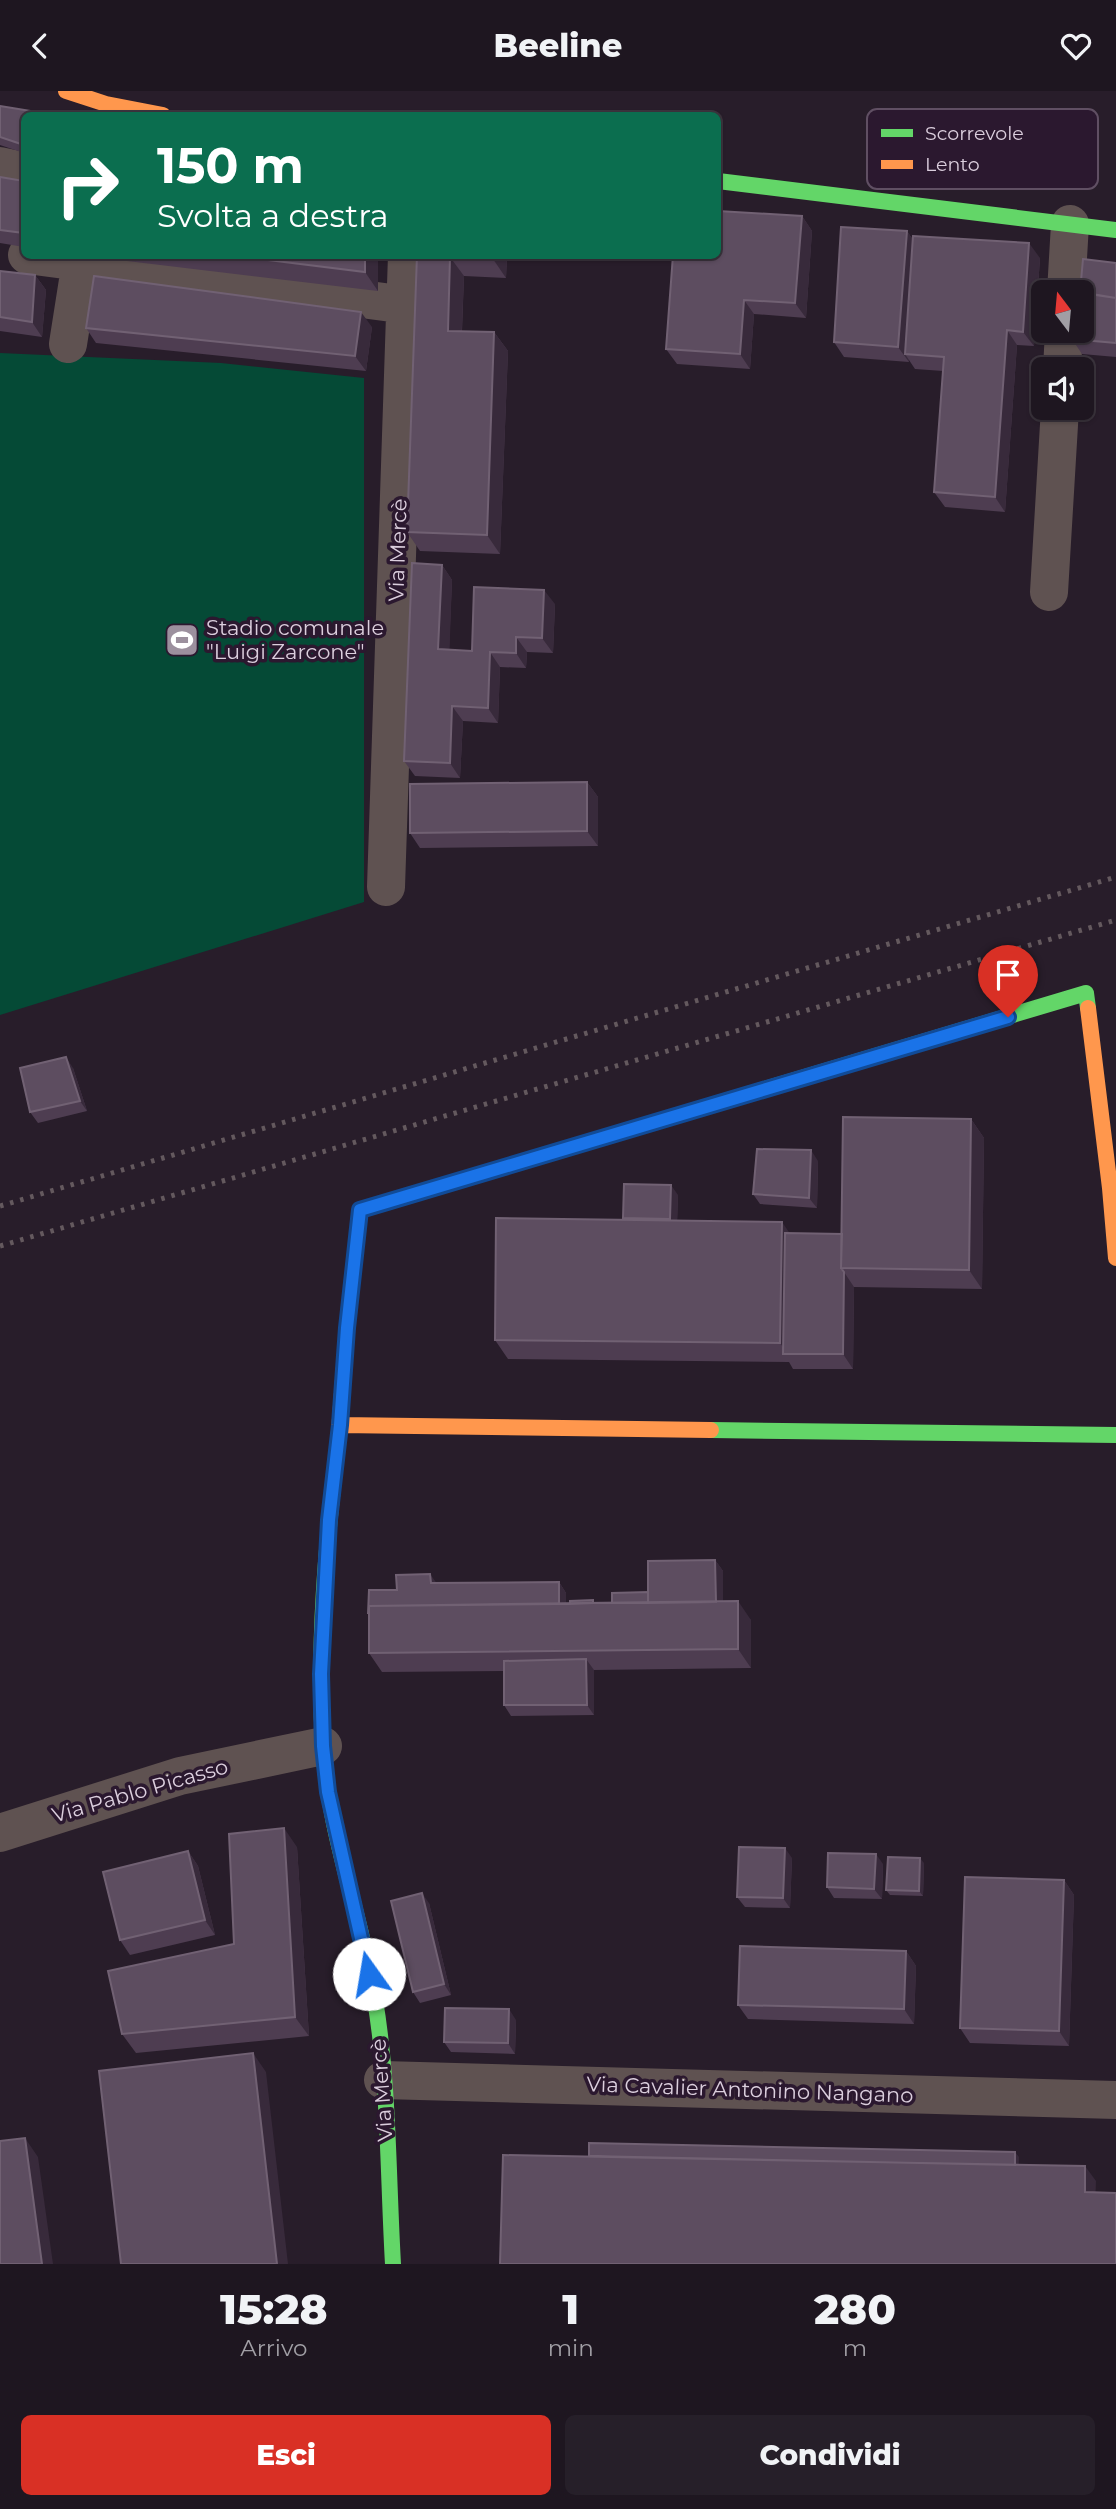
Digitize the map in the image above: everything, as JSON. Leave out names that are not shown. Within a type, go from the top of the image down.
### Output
[{"type":"street","points":[[66,91],[105,110],[128,112]]},
{"type":"street","points":[[0,166],[21,170]]},
{"type":"street","points":[[721,181],[1116,230]]},
{"type":"street","points":[[1067,280],[1070,224]]},
{"type":"street","points":[[0,252],[21,254]]},
{"type":"street","points":[[68,344],[81,259],[407,305]]},
{"type":"street","name":"Via Mercè","points":[[386,887],[407,259]]},
{"type":"street","points":[[1049,592],[1059,420]]},
{"type":"street","name":"Via Mercè","points":[[393,2264],[383,2080],[375,2000],[328,1792],[323,1746],[321,1674],[329,1520],[360,1210],[1086,993],[1111,1188],[1116,1258]]},
{"type":"street","points":[[340,1425],[1116,1435]]},
{"type":"street","name":"Via Pablo Picasso","points":[[0,1833],[180,1776],[323,1746]]},
{"type":"street","name":"Via Cavalier Antonino Nangano","points":[[383,2080],[1116,2100]]},
{"type":"green space","name":"Stadio comunale \"Luigi Zarcone\"","points":[[0,353],[221,363],[364,378],[364,902],[0,1015]]},
{"type":"building","points":[[0,106],[37,112],[21,112],[21,144],[0,137]]},
{"type":"building","points":[[0,177],[21,180],[21,233],[0,230]]},
{"type":"building","points":[[721,211],[802,216],[795,303],[744,300],[740,354],[666,349],[673,259],[721,259]]},
{"type":"building","points":[[841,227],[907,231],[898,347],[834,342]]},
{"type":"building","points":[[913,236],[1029,243],[1023,332],[1007,330],[995,497],[934,492],[944,357],[905,354]]},
{"type":"building","points":[[259,259],[365,259],[365,272]]},
{"type":"building","points":[[417,259],[450,259],[448,331],[494,332],[487,535],[407,532]]},
{"type":"building","points":[[1083,259],[1116,263],[1116,298],[1094,294],[1094,280],[1081,280]]},
{"type":"building","points":[[0,271],[35,275],[32,322],[0,317]]},
{"type":"building","points":[[94,276],[361,312],[355,356],[86,328]]},
{"type":"building","points":[[1094,295],[1116,298],[1116,343],[1094,341]]},
{"type":"building","points":[[412,563],[442,565],[438,649],[472,651],[474,587],[544,590],[542,638],[516,637],[516,653],[490,652],[488,708],[452,706],[450,763],[404,761]]},
{"type":"building","points":[[587,782],[587,831],[410,833],[410,784]]},
{"type":"building","points":[[66,1057],[80,1101],[30,1112],[20,1068]]},
{"type":"building","points":[[843,1117],[971,1119],[969,1270],[841,1268]]},
{"type":"building","points":[[757,1149],[811,1150],[809,1198],[753,1194]]},
{"type":"building","points":[[624,1184],[671,1185],[670,1219],[623,1218]]},
{"type":"building","points":[[496,1218],[782,1222],[780,1343],[495,1340]]},
{"type":"building","points":[[785,1233],[842,1234],[843,1354],[783,1354]]},
{"type":"building","points":[[715,1560],[716,1602],[648,1603],[648,1561]]},
{"type":"building","points":[[430,1574],[431,1583],[559,1582],[559,1604],[369,1606],[368,1614],[369,1590],[397,1590],[396,1575]]},
{"type":"building","points":[[648,1592],[648,1603],[612,1603],[612,1593]]},
{"type":"building","points":[[593,1600],[593,1603],[570,1604],[570,1601]]},
{"type":"building","points":[[738,1601],[738,1649],[369,1653],[369,1606]]},
{"type":"building","points":[[586,1659],[587,1705],[504,1705],[504,1661]]},
{"type":"building","points":[[284,1828],[295,2017],[122,2034],[108,1971],[234,1944],[229,1834]]},
{"type":"building","points":[[739,1847],[785,1848],[783,1898],[737,1897]]},
{"type":"building","points":[[188,1851],[205,1920],[120,1940],[103,1872]]},
{"type":"building","points":[[828,1853],[876,1854],[874,1889],[827,1887]]},
{"type":"building","points":[[888,1857],[920,1858],[919,1891],[886,1890]]},
{"type":"building","points":[[965,1877],[1064,1880],[1059,2031],[960,2028]]},
{"type":"building","points":[[422,1893],[444,1984],[413,1992],[391,1901]]},
{"type":"building","points":[[740,1946],[906,1951],[904,2009],[738,2005]]},
{"type":"building","points":[[445,2008],[509,2009],[508,2043],[444,2042]]},
{"type":"building","points":[[253,2053],[277,2264],[121,2264],[99,2071]]},
{"type":"building","points":[[25,2138],[42,2264],[0,2264],[0,2141]]},
{"type":"building","points":[[589,2143],[1015,2152],[1015,2165],[589,2156]]},
{"type":"building","points":[[503,2155],[1085,2166],[1085,2192],[1116,2193],[1116,2264],[500,2264]]},
{"type":"railway","points":[[0,1206],[1116,877]]},
{"type":"railway","points":[[0,1246],[1116,920]]},
{"type":"traffic: fast","points":[[721,181],[1116,230]]},
{"type":"traffic: fast","points":[[381,1204],[1086,993],[1088,1008]]},
{"type":"traffic: fast","points":[[711,1430],[1116,1435]]},
{"type":"traffic: fast","points":[[338,1444],[324,1594],[321,1670],[323,1745],[331,1809],[369,1968],[380,2032],[386,2098],[393,2264]]},
{"type":"traffic: slow","points":[[66,91],[106,104],[147,112]]},
{"type":"traffic: slow","points":[[1088,1008],[1116,1258]]},
{"type":"traffic: slow","points":[[338,1444],[360,1210],[381,1204]]},
{"type":"traffic: slow","points":[[340,1425],[711,1430]]},
{"type":"place","name":"Stadio comunale \"Luigi Zarcone\"","points":[[182,640]]},
{"type":"route","points":[[369,1974],[328,1792],[323,1746],[321,1674],[329,1520],[360,1210],[1008,1017]]}]
